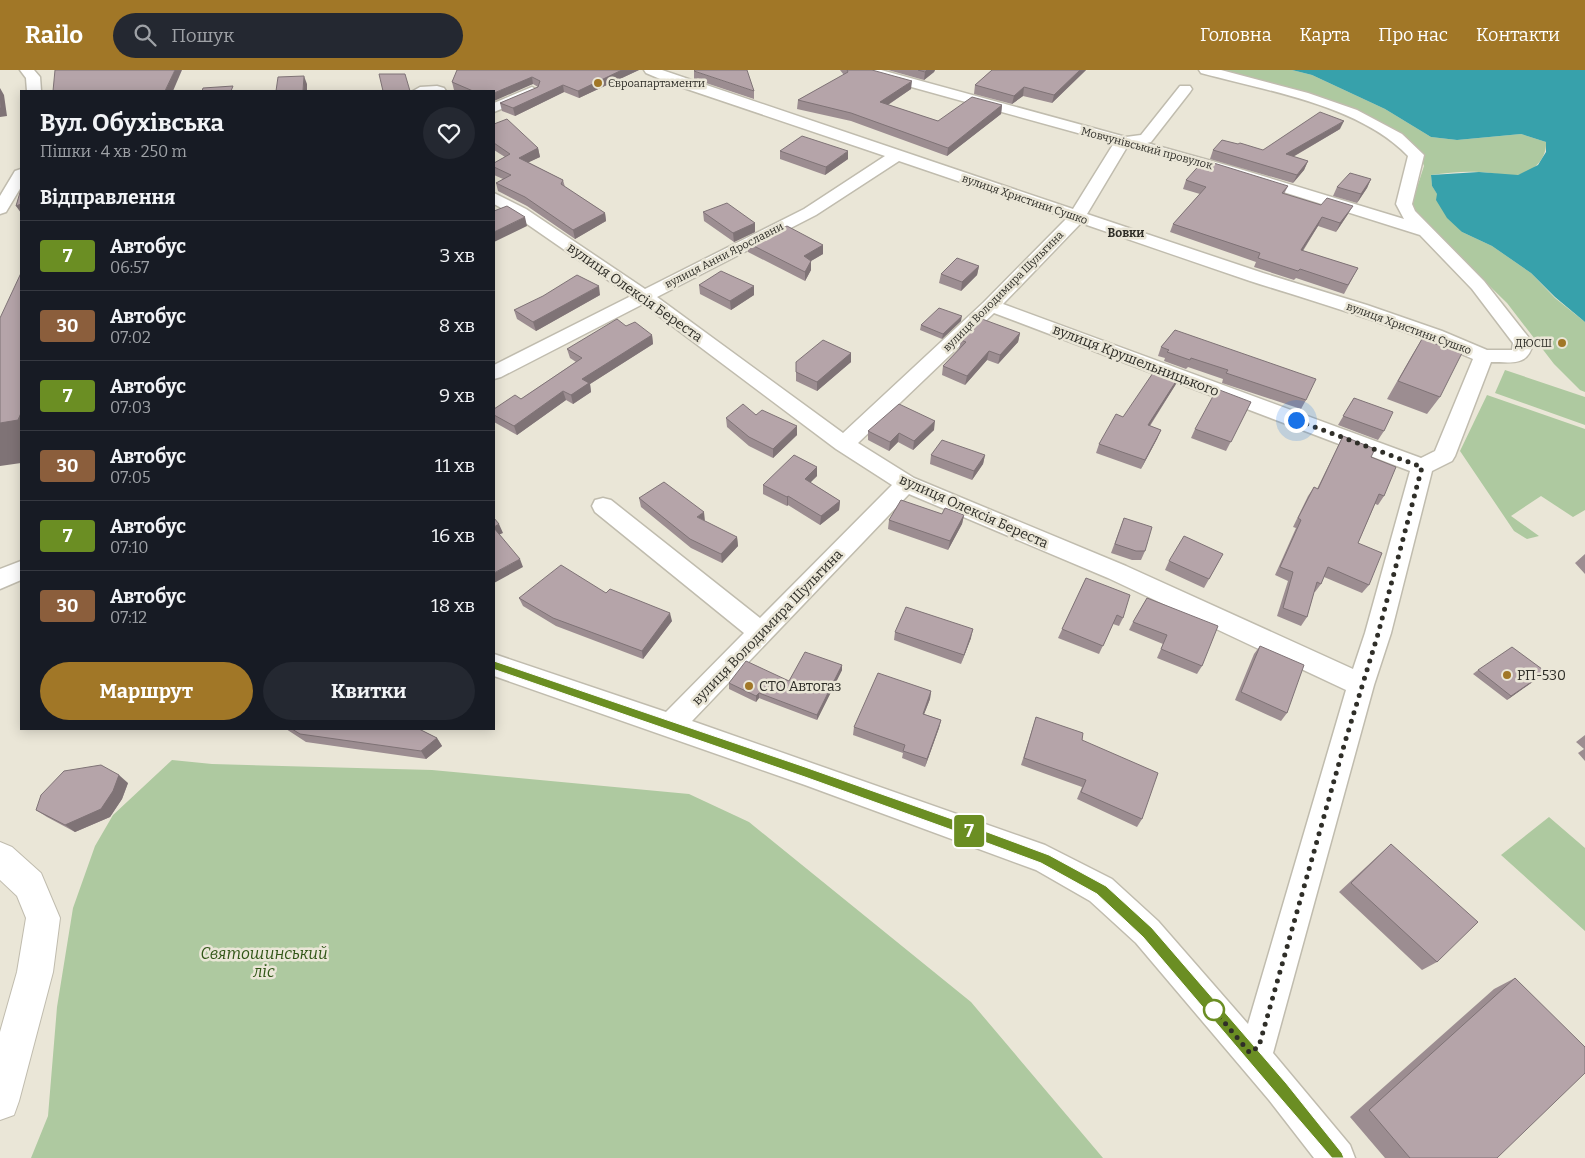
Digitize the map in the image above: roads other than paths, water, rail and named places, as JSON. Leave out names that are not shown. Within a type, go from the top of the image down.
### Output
[{"type":"street","name":"вулиця Христини Сушко","points":[[651,70],[896,156],[1257,278],[1360,309],[1435,335],[1484,356]]},
{"type":"street","name":"Мовчунівський провулок","points":[[866,70],[1228,170],[1427,232]]},
{"type":"street","points":[[1206,70],[1319,102],[1373,122],[1395,135],[1416,155],[1404,204],[1408,212],[1478,285],[1523,343],[1522,353],[1516,356],[1484,356],[1444,456],[1422,467],[1378,634],[1361,685],[1259,1046],[1250,1053]]},
{"type":"street","points":[[31,72],[34,90]]},
{"type":"street","points":[[1122,142],[1146,140],[1185,89]]},
{"type":"street","points":[[495,108],[534,90]]},
{"type":"street","name":"вулиця Володимира Шульгина","points":[[844,444],[991,306],[1077,217],[1122,142]]},
{"type":"street","name":"вулиця Анни Ярославни","points":[[495,372],[810,212],[896,156]]},
{"type":"street","points":[[0,209],[20,176]]},
{"type":"street","name":"вулиця Олексія Береста","points":[[495,199],[520,212],[643,296],[844,444],[906,484],[1117,572],[1361,685]]},
{"type":"street","name":"вулиця Крушельницького","points":[[991,306],[1422,467]]},
{"type":"street","name":"вулиця Володимира Шульгина","points":[[670,726],[906,484]]},
{"type":"street","points":[[603,506],[760,632]]},
{"type":"street","points":[[0,580],[20,570]]},
{"type":"street","points":[[495,665],[814,775],[1045,859],[1101,890],[1147,932],[1337,1158]]},
{"type":"street","points":[[0,858],[29,885],[44,918],[35,972],[0,1102]]},
{"type":"water","points":[[1292,70],[1585,70],[1585,322],[1555,297],[1531,273],[1492,246],[1462,232],[1447,218],[1436,200],[1437,194],[1432,186],[1431,175],[1479,172],[1518,175],[1538,165],[1546,152],[1546,142],[1521,134],[1457,140],[1431,137],[1385,109],[1312,75]]},
{"type":"place","name":"Євроапартаменти","points":[[598,83]]},
{"type":"place","name":"ДЮСШ","points":[[1562,343]]},
{"type":"place","name":"РП-530","points":[[1507,675]]},
{"type":"place","name":"СТО Автогаз","points":[[749,686]]},
{"type":"district","name":"Вовки","points":[[1126,233]]},
{"type":"park label","name":"Святошинський ліс","points":[[264,962]]}]
